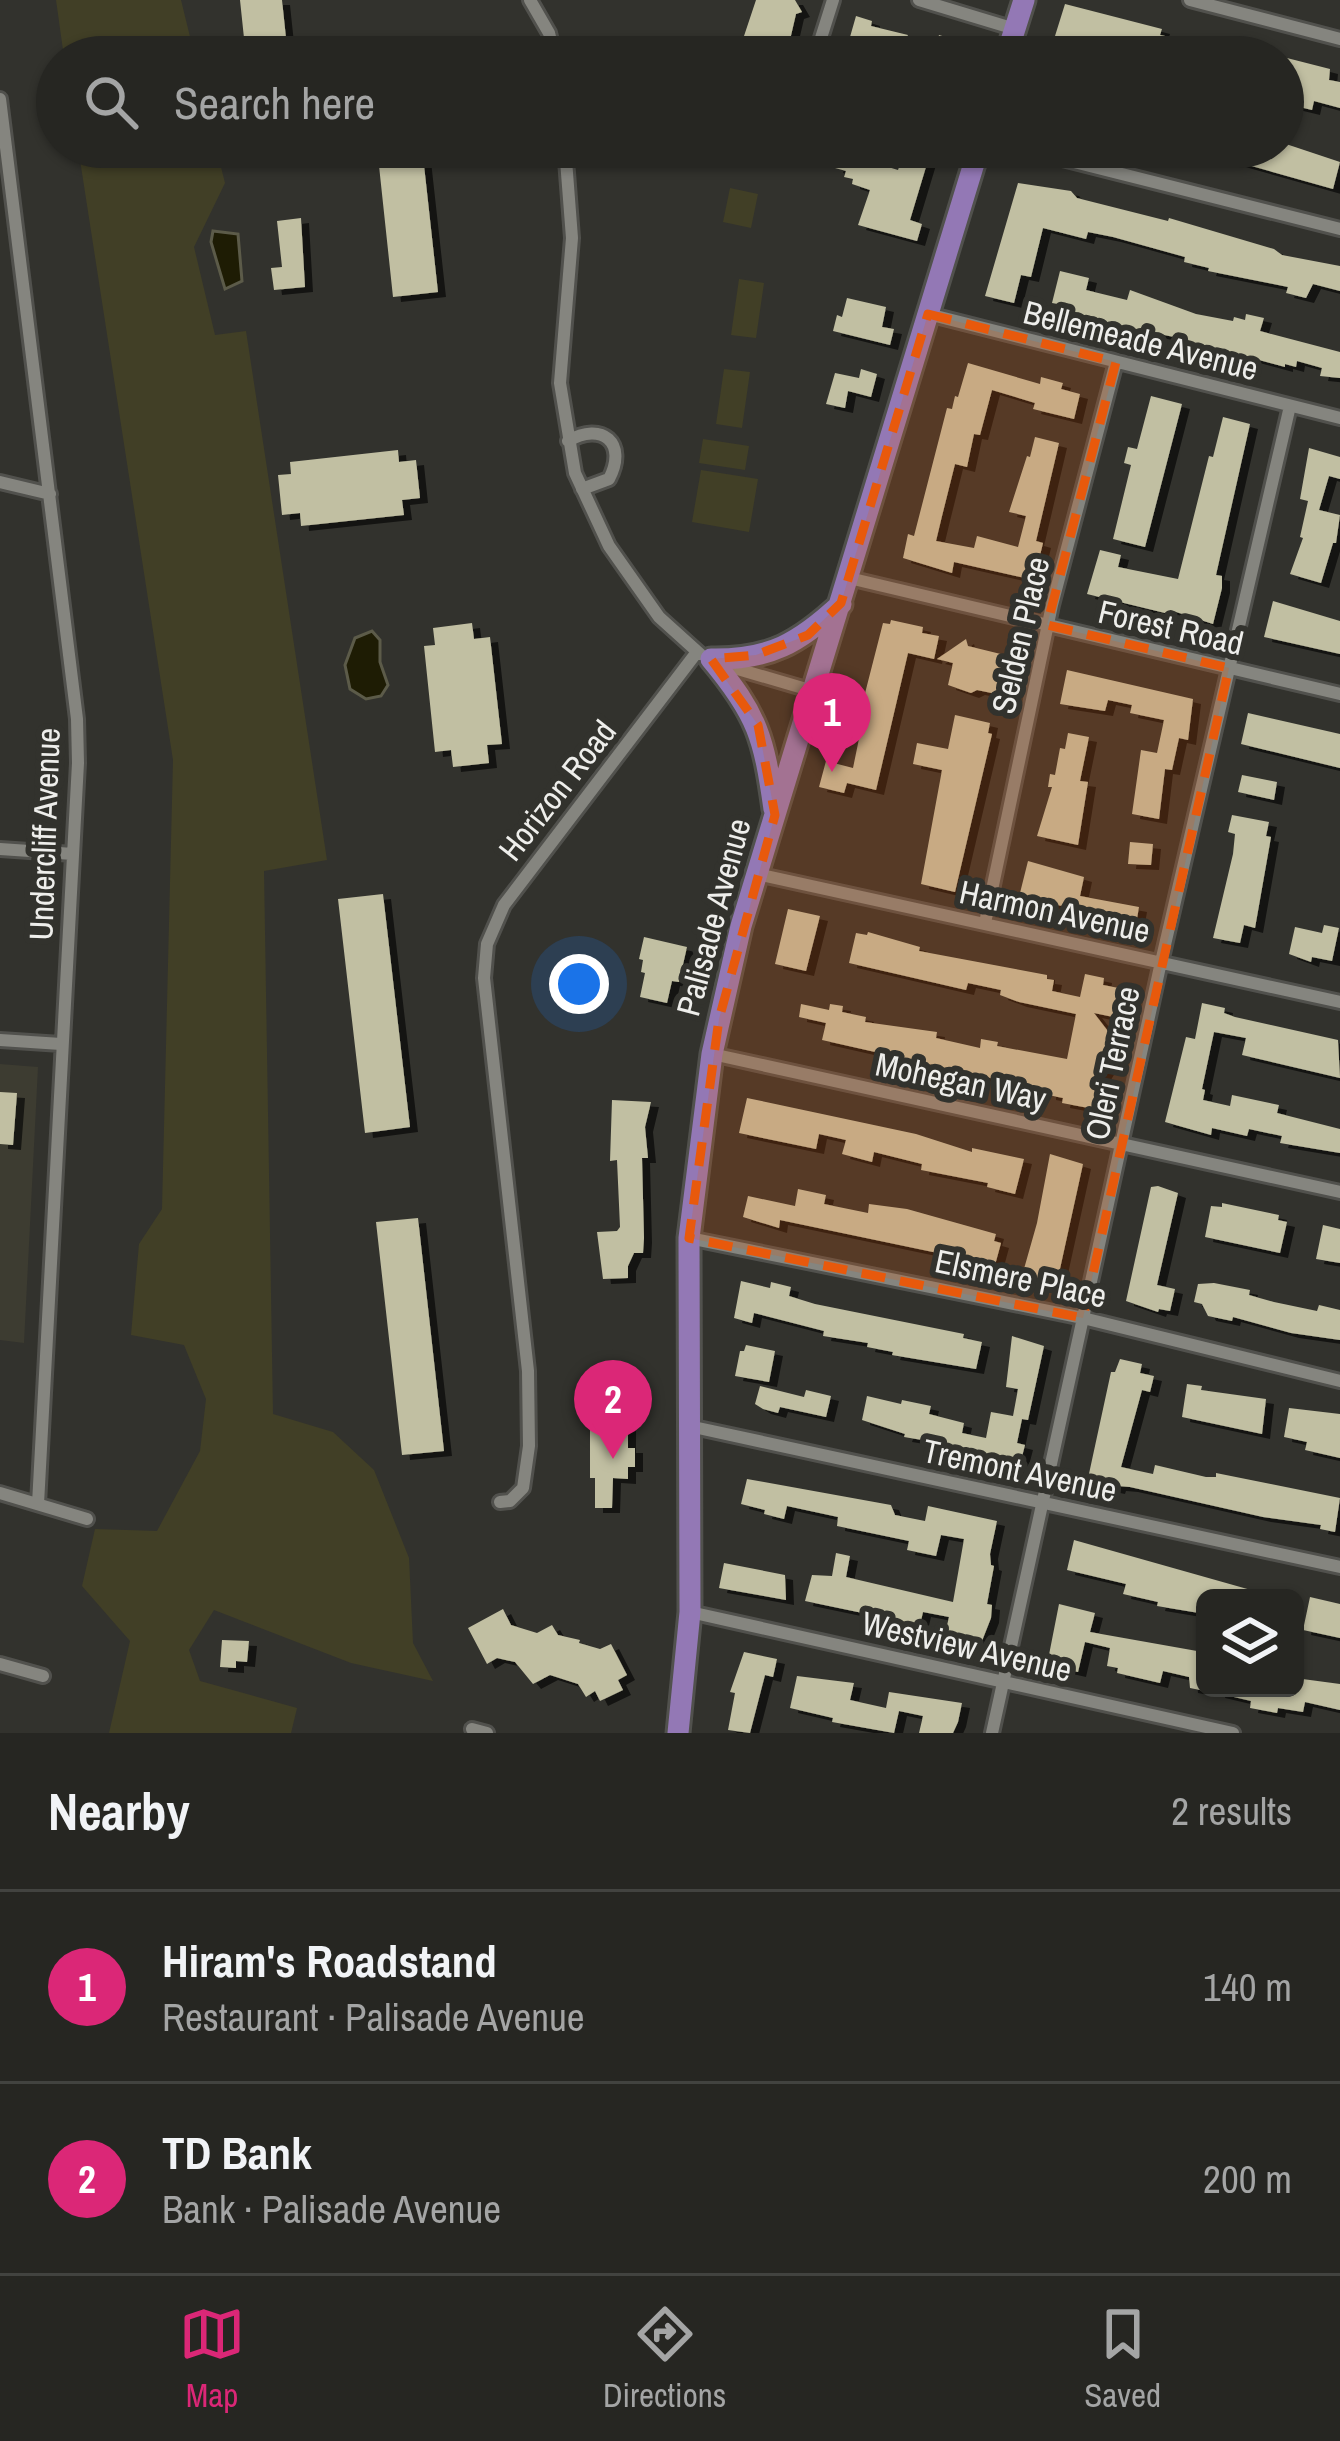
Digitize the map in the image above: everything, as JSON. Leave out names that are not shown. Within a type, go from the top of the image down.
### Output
[{"type":"main road","points":[[1013,36],[1024,0]]},
{"type":"main road","name":"Palisade Avenue","points":[[678,1733],[690,1612],[689,1238],[712,1054],[775,815],[973,168]]},
{"type":"main road","points":[[704,656],[756,656],[788,646],[808,635],[841,603]]},
{"type":"main road","points":[[704,656],[738,691],[758,725],[775,815]]},
{"type":"street","points":[[530,0],[550,36]]},
{"type":"street","points":[[821,36],[832,0]]},
{"type":"street","points":[[919,0],[1015,29]]},
{"type":"street","points":[[1190,0],[1340,38]]},
{"type":"street","name":"Undercliff Avenue","points":[[0,99],[77,719],[38,1504]]},
{"type":"street","points":[[567,168],[572,238],[560,383],[581,490],[600,531],[675,634],[704,656],[742,673],[814,691]]},
{"type":"street","points":[[1098,168],[1340,229]]},
{"type":"street","name":"Bellemeade Avenue","points":[[928,314],[1340,418]]},
{"type":"street","name":"Selden Place","points":[[986,923],[1048,625],[1116,362]]},
{"type":"street","name":"Oleri Terrace","points":[[992,1733],[1161,962],[1290,406]]},
{"type":"street","points":[[568,441],[594,430],[602,432],[613,446],[616,466],[609,478],[581,490]]},
{"type":"street","points":[[0,482],[50,494]]},
{"type":"street","name":"Forest Road","points":[[849,578],[1340,694]]},
{"type":"street","name":"Horizon Road","points":[[500,1502],[510,1501],[523,1488],[530,1420],[484,979],[487,944],[504,905],[704,656]]},
{"type":"street","points":[[0,849],[73,854]]},
{"type":"street","name":"Harmon Avenue","points":[[758,874],[1340,1002]]},
{"type":"street","points":[[0,1040],[61,1044]]},
{"type":"street","name":"Mohegan Way","points":[[712,1054],[1340,1192]]},
{"type":"street","name":"Elsmere Place","points":[[689,1238],[1083,1318],[1340,1381]]},
{"type":"street","name":"Tremont Avenue","points":[[689,1426],[1340,1567]]},
{"type":"street","points":[[0,1493],[87,1520]]},
{"type":"street","name":"Westview Avenue","points":[[690,1612],[1233,1733]]},
{"type":"street","points":[[0,1664],[43,1676]]},
{"type":"highlighted area","points":[[928,314],[1116,362],[1047,625],[1229,668],[1083,1318],[689,1238],[719,1019],[775,815],[758,725],[711,659],[756,655],[808,635],[841,603]]},
{"type":"shaded area","points":[[56,0],[181,0],[190,36],[61,36]]},
{"type":"shaded area","points":[[81,168],[221,168],[225,183],[194,247],[215,335],[246,331],[327,860],[264,871],[273,1414],[333,1432],[374,1470],[409,1558],[413,1643],[433,1681],[351,1663],[214,1610],[189,1650],[200,1681],[297,1708],[291,1733],[109,1733],[130,1641],[82,1586],[95,1529],[157,1531],[200,1451],[206,1399],[184,1345],[131,1335],[139,1244],[162,1209],[173,760]]},
{"type":"shaded area","points":[[730,188],[758,194],[751,228],[723,222]]},
{"type":"shaded area","points":[[213,231],[238,234],[242,281],[225,289],[211,242]]},
{"type":"shaded area","points":[[739,279],[764,283],[756,338],[731,335]]},
{"type":"shaded area","points":[[724,369],[750,372],[742,428],[716,424]]},
{"type":"shaded area","points":[[703,439],[749,446],[745,470],[699,463]]},
{"type":"shaded area","points":[[701,470],[758,479],[749,532],[692,522]]},
{"type":"shaded area","points":[[372,631],[380,640],[380,662],[388,685],[381,696],[366,699],[350,689],[345,665],[355,638]]},
{"type":"shaded area","points":[[0,1064],[38,1067],[24,1343],[0,1340]]},
{"type":"building","points":[[240,0],[282,0],[286,36],[244,36]]},
{"type":"building","points":[[756,0],[795,0],[802,12],[796,14],[791,36],[744,36]]},
{"type":"building","points":[[1065,4],[1162,29],[1160,35],[1165,36],[1055,36]]},
{"type":"building","points":[[856,16],[872,21],[871,26],[908,35],[908,36],[850,36]]},
{"type":"building","points":[[1304,62],[1330,69],[1329,80],[1340,82],[1340,108],[1314,101],[1312,110],[1304,108]]},
{"type":"building","points":[[1304,150],[1340,162],[1333,189],[1259,168],[1304,168]]},
{"type":"building","points":[[379,168],[424,168],[438,292],[393,297]]},
{"type":"building","points":[[835,168],[926,168],[910,220],[922,224],[917,241],[858,225],[870,190],[852,184],[853,179],[844,177],[846,171]]},
{"type":"building","points":[[1018,183],[1071,191],[1077,198],[1169,218],[1282,255],[1340,266],[1340,291],[1313,284],[1306,298],[1286,293],[1288,287],[1208,271],[1184,262],[1185,257],[1113,237],[1088,232],[1086,239],[1043,228],[1031,277],[1021,275],[1014,303],[985,296]]},
{"type":"building","points":[[301,218],[305,287],[274,290],[271,268],[282,267],[277,221]]},
{"type":"building","points":[[1060,271],[1089,278],[1086,290],[1127,300],[1130,290],[1196,314],[1233,321],[1234,317],[1245,320],[1246,314],[1264,318],[1260,331],[1340,352],[1340,378],[1320,376],[1322,368],[1297,361],[1296,367],[1285,367],[1062,310],[1063,305],[1052,303]]},
{"type":"building","points":[[847,298],[886,307],[882,327],[894,329],[890,345],[833,331]]},
{"type":"building","points":[[968,363],[1040,384],[1041,377],[1063,383],[1061,389],[1080,394],[1074,419],[1033,409],[1035,403],[992,390],[967,467],[955,464],[942,516],[936,541],[974,548],[977,536],[1018,547],[1026,516],[1009,512],[1027,456],[1035,437],[1059,443],[1036,541],[1043,543],[1034,580],[954,562],[952,573],[903,558],[908,534],[914,536],[947,408],[952,409],[958,397]]},
{"type":"building","points":[[861,369],[877,374],[871,397],[848,391],[845,408],[826,404],[835,373],[859,378]]},
{"type":"building","points":[[1151,396],[1182,404],[1145,547],[1113,539],[1131,465],[1124,463],[1128,447],[1137,449]]},
{"type":"building","points":[[1223,417],[1250,424],[1216,575],[1222,576],[1222,588],[1213,624],[1170,610],[1169,614],[1087,594],[1100,550],[1121,555],[1118,567],[1178,579]]},
{"type":"building","points":[[1309,448],[1340,457],[1340,479],[1329,476],[1319,510],[1340,515],[1336,543],[1321,583],[1290,574],[1303,538],[1308,501],[1300,499]]},
{"type":"building","points":[[398,450],[399,462],[416,460],[420,498],[402,500],[404,515],[301,526],[300,513],[282,515],[278,475],[291,474],[290,462]]},
{"type":"building","points":[[1273,601],[1340,621],[1340,654],[1264,637]]},
{"type":"building","points":[[891,620],[939,636],[934,659],[908,653],[876,790],[847,783],[844,793],[819,787],[826,761],[853,768],[862,724],[855,723],[859,704],[883,623]]},
{"type":"building","points":[[472,623],[474,639],[490,637],[502,744],[487,745],[489,763],[453,767],[451,750],[435,752],[424,646],[435,645],[433,628]]},
{"type":"building","points":[[966,639],[968,646],[1013,657],[1011,697],[948,685],[953,663],[937,659]]},
{"type":"building","points":[[1067,670],[1193,699],[1188,740],[1179,738],[1172,770],[1165,769],[1159,819],[1132,814],[1141,750],[1157,753],[1164,720],[1130,713],[1132,705],[1108,700],[1105,711],[1060,704]]},
{"type":"building","points":[[1248,713],[1340,734],[1340,768],[1241,744]]},
{"type":"building","points":[[955,715],[990,723],[988,733],[992,734],[955,892],[921,884],[942,770],[913,764],[917,743],[948,749]]},
{"type":"building","points":[[1068,733],[1089,737],[1080,781],[1088,782],[1078,845],[1037,836],[1052,787],[1048,787],[1050,774],[1055,775]]},
{"type":"building","points":[[1242,775],[1277,782],[1274,800],[1238,792]]},
{"type":"building","points":[[1232,815],[1269,822],[1266,836],[1271,837],[1255,928],[1244,925],[1240,943],[1213,938],[1233,854],[1235,834],[1228,832]]},
{"type":"building","points":[[1130,842],[1153,844],[1151,865],[1128,864]]},
{"type":"building","points":[[1028,861],[1084,877],[1080,896],[1139,907],[1135,930],[1101,926],[1085,916],[1086,911],[1019,897]]},
{"type":"building","points":[[383,894],[410,1127],[365,1133],[338,899]]},
{"type":"building","points":[[788,909],[820,916],[806,971],[775,964]]},
{"type":"building","points":[[1324,925],[1339,928],[1332,961],[1312,957],[1311,962],[1289,954],[1295,927],[1322,933]]},
{"type":"building","points":[[856,933],[920,947],[919,951],[1047,975],[1054,980],[1052,991],[1080,997],[1085,974],[1104,978],[1103,985],[1124,989],[1118,1018],[1094,1013],[1114,1039],[1112,1060],[1101,1078],[1094,1109],[1062,1103],[1063,1098],[1048,1095],[1048,1091],[822,1040],[826,1023],[799,1017],[801,1004],[829,1010],[830,1004],[843,1006],[842,1012],[866,1017],[865,1022],[937,1032],[936,1038],[980,1048],[981,1039],[1067,1059],[1076,1014],[1019,1002],[1000,995],[1001,990],[968,983],[966,990],[849,963]]},
{"type":"building","points":[[644,937],[687,947],[679,982],[672,981],[667,1003],[640,997]]},
{"type":"building","points":[[1202,1003],[1225,1008],[1224,1013],[1235,1017],[1338,1040],[1340,1078],[1242,1055],[1246,1038],[1214,1032],[1202,1089],[1203,1100],[1230,1106],[1232,1095],[1279,1105],[1277,1113],[1340,1129],[1340,1153],[1280,1143],[1282,1136],[1249,1129],[1247,1136],[1212,1128],[1211,1135],[1165,1122],[1186,1037],[1195,1039]]},
{"type":"building","points":[[0,1092],[17,1093],[13,1145],[0,1144]]},
{"type":"building","points":[[747,1098],[916,1134],[972,1152],[972,1148],[1024,1159],[1015,1194],[987,1187],[988,1183],[921,1170],[922,1164],[874,1152],[872,1162],[842,1154],[846,1140],[819,1134],[816,1149],[739,1133]]},
{"type":"building","points":[[612,1100],[651,1102],[645,1127],[648,1158],[642,1158],[643,1253],[634,1253],[628,1278],[603,1279],[597,1232],[620,1227],[617,1160],[610,1161]]},
{"type":"building","points":[[1050,1154],[1083,1164],[1056,1287],[1020,1283]]},
{"type":"building","points":[[1151,1187],[1178,1193],[1157,1285],[1175,1289],[1170,1311],[1158,1312],[1126,1301]]},
{"type":"building","points":[[798,1189],[826,1195],[824,1204],[868,1213],[869,1204],[907,1209],[996,1234],[994,1241],[1001,1243],[995,1265],[780,1220],[779,1228],[743,1217],[748,1196],[795,1206]]},
{"type":"building","points":[[1222,1203],[1279,1215],[1278,1220],[1287,1222],[1280,1253],[1205,1237],[1211,1206],[1222,1207]]},
{"type":"building","points":[[418,1218],[444,1451],[402,1455],[376,1222]]},
{"type":"building","points":[[1323,1225],[1340,1229],[1340,1263],[1316,1259]]},
{"type":"building","points":[[741,1281],[770,1288],[771,1282],[791,1287],[789,1296],[815,1304],[964,1334],[963,1338],[982,1342],[976,1369],[892,1355],[867,1347],[868,1343],[823,1336],[824,1331],[754,1313],[752,1323],[734,1318]]},
{"type":"building","points":[[1198,1284],[1250,1290],[1249,1295],[1274,1302],[1317,1311],[1319,1305],[1340,1310],[1340,1340],[1208,1316],[1202,1304],[1194,1302]]},
{"type":"building","points":[[1012,1336],[1044,1346],[1028,1420],[1022,1419],[1017,1443],[1025,1445],[1018,1472],[976,1463],[977,1457],[946,1451],[947,1444],[904,1437],[862,1420],[867,1396],[901,1404],[902,1400],[931,1406],[929,1414],[964,1423],[962,1433],[986,1438],[991,1412],[1013,1416],[1018,1389],[1006,1387]]},
{"type":"building","points":[[746,1345],[775,1351],[769,1382],[735,1376],[740,1351]]},
{"type":"building","points":[[1120,1359],[1142,1364],[1140,1373],[1154,1376],[1150,1392],[1142,1390],[1121,1467],[1153,1474],[1155,1465],[1206,1477],[1216,1477],[1216,1473],[1340,1498],[1335,1532],[1320,1529],[1321,1525],[1130,1487],[1087,1483],[1111,1372]]},
{"type":"building","points":[[1187,1384],[1266,1399],[1262,1434],[1182,1417]]},
{"type":"building","points":[[760,1386],[804,1397],[806,1390],[831,1396],[826,1417],[780,1407],[778,1413],[763,1409],[755,1404]]},
{"type":"building","points":[[1289,1408],[1340,1414],[1340,1458],[1305,1450],[1307,1442],[1284,1437]]},
{"type":"building","points":[[606,1423],[628,1425],[628,1448],[635,1448],[635,1467],[628,1467],[628,1479],[613,1478],[612,1508],[595,1508],[590,1428],[606,1428]]},
{"type":"building","points":[[747,1479],[891,1505],[895,1515],[925,1521],[928,1506],[997,1521],[990,1554],[994,1566],[987,1604],[992,1605],[991,1618],[980,1646],[944,1638],[949,1617],[923,1612],[920,1625],[805,1601],[812,1575],[832,1576],[836,1553],[850,1556],[846,1577],[953,1602],[964,1539],[941,1535],[936,1556],[907,1550],[909,1541],[837,1526],[838,1517],[787,1506],[784,1519],[764,1514],[765,1510],[741,1504]]},
{"type":"building","points":[[1074,1540],[1247,1589],[1196,1589],[1196,1612],[1157,1606],[1158,1602],[1123,1594],[1126,1584],[1067,1570]]},
{"type":"building","points":[[724,1563],[785,1575],[786,1600],[719,1588]]},
{"type":"building","points":[[1310,1597],[1340,1604],[1340,1638],[1304,1630]]},
{"type":"building","points":[[1059,1604],[1095,1613],[1090,1632],[1196,1651],[1196,1689],[1190,1688],[1189,1677],[1163,1671],[1160,1683],[1117,1673],[1118,1668],[1107,1666],[1110,1648],[1085,1642],[1078,1672],[1047,1665]]},
{"type":"building","points":[[503,1609],[511,1625],[537,1633],[552,1625],[558,1635],[579,1643],[600,1649],[611,1644],[627,1675],[618,1680],[623,1690],[600,1701],[595,1691],[586,1697],[578,1684],[550,1675],[533,1684],[515,1662],[497,1658],[487,1664],[468,1628]]},
{"type":"building","points":[[222,1640],[249,1641],[247,1662],[236,1661],[236,1668],[220,1667]]},
{"type":"building","points":[[744,1652],[777,1659],[773,1677],[765,1675],[750,1733],[728,1730],[735,1693],[730,1692]]},
{"type":"building","points":[[797,1676],[854,1683],[850,1700],[886,1708],[889,1692],[962,1703],[958,1722],[953,1733],[919,1733],[923,1716],[899,1711],[894,1733],[832,1722],[833,1718],[790,1708]]},
{"type":"building","points":[[1304,1679],[1340,1684],[1340,1710],[1305,1702],[1303,1712],[1278,1708],[1277,1713],[1250,1708],[1251,1701],[1234,1697],[1304,1697]]},
{"type":"place","name":"Hiram's Roadstand","points":[[832,772]]},
{"type":"place","name":"TD Bank","points":[[613,1459]]}]
